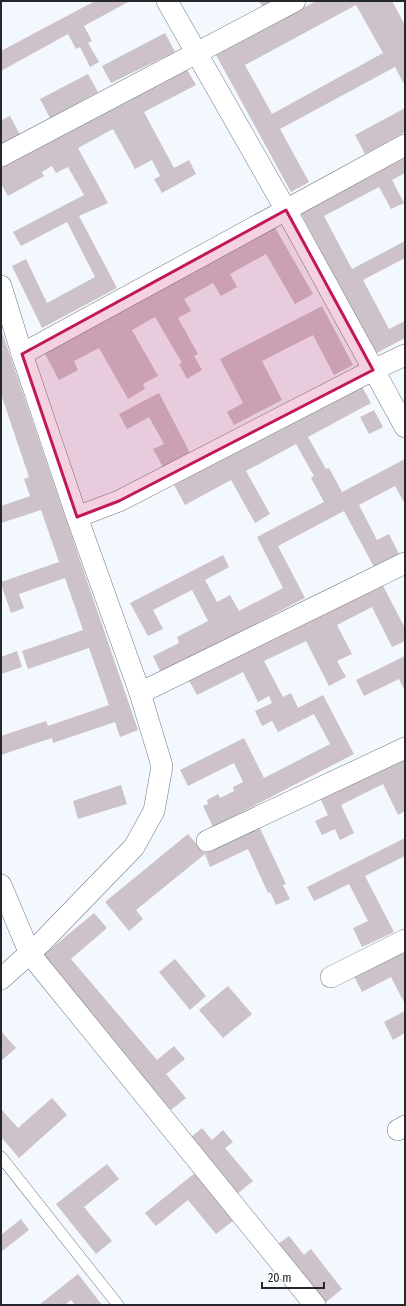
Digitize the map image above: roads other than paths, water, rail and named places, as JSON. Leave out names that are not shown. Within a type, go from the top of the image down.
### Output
[{"type":"street","points":[[167,1],[196,55],[286,210],[405,428]]},
{"type":"street","points":[[1,156],[196,55],[295,1]]},
{"type":"street","points":[[22,354],[405,145]]},
{"type":"street","points":[[1,286],[22,354],[77,517],[140,693],[162,766],[154,811],[134,847],[30,954],[1,979]]},
{"type":"street","points":[[77,517],[119,501],[405,355]]},
{"type":"street","points":[[140,693],[405,563]]},
{"type":"street","points":[[206,841],[405,748]]},
{"type":"street","points":[[1,885],[30,954],[315,1305]]},
{"type":"street","points":[[331,977],[405,940]]},
{"type":"lane","points":[[1,1157],[118,1305]]}]
